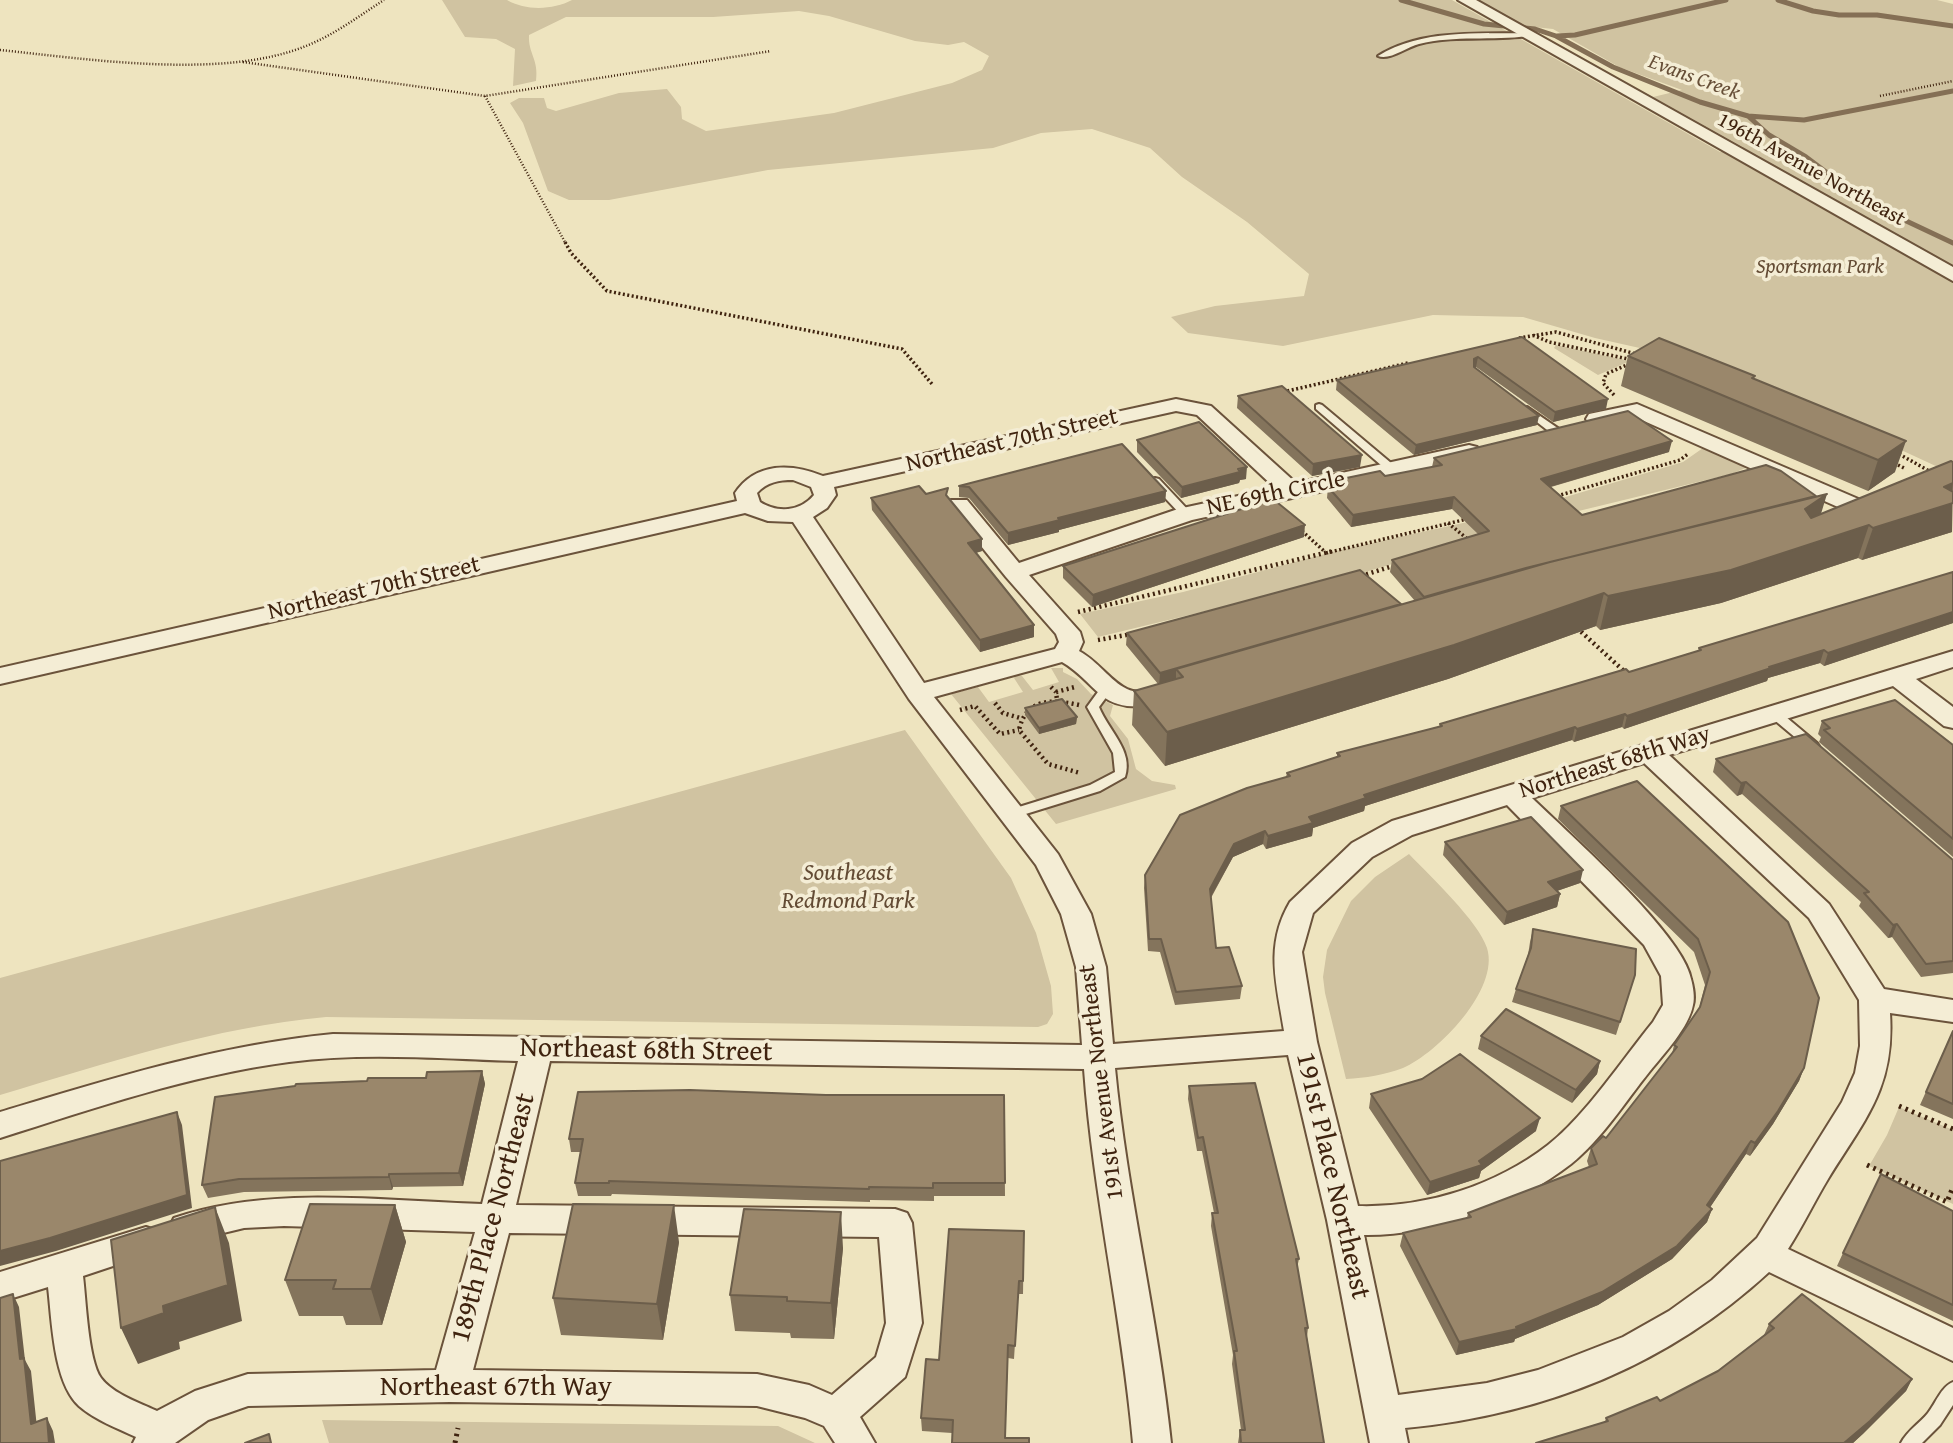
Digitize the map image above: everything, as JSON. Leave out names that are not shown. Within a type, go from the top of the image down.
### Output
[{"type":"street","name":"196th Avenue Northeast","points":[[1465,0],[1953,275]]},
{"type":"street","name":"Northeast 70th Street","points":[[821,483],[1176,405],[1203,410],[1280,492]]},
{"type":"street","points":[[1531,437],[1637,410],[1855,506]]},
{"type":"street","name":"NE 69th Circle","points":[[1014,572],[1186,514],[1484,449]]},
{"type":"street","points":[[774,474],[806,475],[821,483],[825,495],[822,501],[809,511],[799,514],[770,515],[749,505],[746,499],[749,487],[774,474]]},
{"type":"street","points":[[1815,516],[1880,500]]},
{"type":"street","name":"Northeast 70th Street","points":[[0,676],[749,505]]},
{"type":"street","points":[[959,505],[1068,632],[1071,642],[1065,654]]},
{"type":"street","name":"191st Avenue Northeast","points":[[799,514],[918,693],[1048,861],[1076,914],[1091,967],[1105,1135],[1147,1389],[1152,1443]]},
{"type":"street","points":[[918,693],[1065,654],[1086,665],[1107,688],[1123,698],[1144,701],[1185,690]]},
{"type":"street","name":"Northeast 68th Way","points":[[1300,909],[1362,850],[1402,828],[1953,659]]},
{"type":"street","points":[[1896,676],[1953,720]]},
{"type":"street","points":[[1386,1428],[1426,1411],[1502,1398],[1600,1365],[1674,1327],[1726,1289],[1765,1254],[1856,1105],[1871,1071],[1875,1040],[1874,999],[1819,911],[1649,752]]},
{"type":"street","points":[[1344,1220],[1386,1221],[1471,1203],[1514,1184],[1560,1154],[1581,1133],[1665,1030],[1678,1005],[1676,976],[1655,938],[1513,794]]},
{"type":"street","name":"191st Place Northeast","points":[[1300,909],[1287,952],[1301,1042],[1344,1220],[1386,1428]]},
{"type":"street","points":[[1874,999],[1953,1011]]},
{"type":"street","name":"Northeast 68th Street","points":[[0,1125],[196,1066],[286,1049],[333,1046],[1100,1057],[1301,1042]]},
{"type":"street","name":"189th Place Northeast","points":[[450,1386],[496,1219],[537,1049]]},
{"type":"street","points":[[0,1287],[214,1219],[244,1214],[284,1212],[496,1219],[894,1223],[904,1323],[892,1367],[847,1429]]},
{"type":"street","points":[[1765,1254],[1953,1345]]},
{"type":"street","points":[[64,1267],[78,1370],[88,1391],[156,1436]]},
{"type":"street","name":"Northeast 67th Way","points":[[156,1436],[218,1398],[248,1390],[450,1386],[757,1390],[808,1402],[847,1429]]},
{"type":"lane","points":[[1381,56],[1415,43],[1443,37],[1523,33]]},
{"type":"lane","points":[[1521,406],[1555,431]]},
{"type":"lane","points":[[1319,407],[1393,470]]},
{"type":"lane","points":[[1144,470],[1186,514]]},
{"type":"lane","points":[[1011,814],[1095,788],[1121,774],[1122,761],[1112,736],[1096,717],[1094,707],[1107,688]]},
{"type":"lane","points":[[1776,715],[1826,758]]},
{"type":"lane","points":[[1910,1443],[1934,1419],[1953,1390]]},
{"type":"path","points":[[243,62],[305,47],[340,29],[384,0]]},
{"type":"path","points":[[0,50],[139,64],[243,62],[485,96],[771,51]]},
{"type":"path","points":[[1880,96],[1953,81]]},
{"type":"path","points":[[485,96],[571,253],[607,291],[902,349],[932,384]]},
{"type":"path","points":[[1507,341],[1556,332],[1639,355]]},
{"type":"path","points":[[1532,335],[1566,346],[1637,360],[1606,374],[1603,383],[1615,396]]},
{"type":"path","points":[[1271,394],[1417,362]]},
{"type":"path","points":[[1552,498],[1680,460],[1709,441]]},
{"type":"path","points":[[1898,454],[1933,473]]},
{"type":"path","points":[[1885,459],[1904,468]]},
{"type":"path","points":[[1280,492],[1300,528],[1325,551]]},
{"type":"path","points":[[1056,617],[1179,590],[1325,551],[1475,517]]},
{"type":"path","points":[[1448,523],[1473,543],[1461,546]]},
{"type":"path","points":[[1357,577],[1397,565]]},
{"type":"path","points":[[1569,621],[1631,678]]},
{"type":"path","points":[[1098,640],[1134,634]]},
{"type":"path","points":[[1051,687],[1056,692],[1057,700]]},
{"type":"path","points":[[1096,717],[1078,704],[1057,700],[1034,705],[1020,718],[1019,730],[1048,764],[1060,770],[1080,773],[1108,766],[1121,766]]},
{"type":"path","points":[[995,703],[1003,713],[1020,718]]},
{"type":"path","points":[[959,711],[975,706],[1000,734],[1019,730]]},
{"type":"path","points":[[1899,1106],[1953,1129]]},
{"type":"path","points":[[1867,1165],[1947,1202],[1953,1187]]},
{"type":"path","points":[[455,1443],[458,1429]]},
{"type":"green space","name":"Sportsman Park","points":[[442,0],[507,0],[522,6],[540,8],[572,0],[1452,0],[1720,152],[1743,147],[1653,97],[1682,90],[1619,67],[1553,29],[1524,26],[1478,0],[1937,0],[1953,4],[1953,474],[1860,431],[1671,355],[1595,338],[1523,317],[1433,315],[1283,346],[1188,333],[1171,317],[1215,306],[1304,296],[1309,274],[1247,222],[1182,177],[1150,148],[1092,129],[1041,133],[993,148],[768,170],[609,200],[569,200],[548,191],[523,123],[510,103],[519,98],[544,98],[547,108],[556,111],[619,93],[667,89],[681,107],[682,119],[706,131],[834,113],[952,83],[982,70],[989,56],[964,42],[948,45],[915,41],[829,16],[799,11],[713,17],[566,17],[529,35],[536,67],[536,81],[513,86],[515,49],[496,39],[465,37]]},
{"type":"green space","points":[[1556,345],[1630,361],[1598,375],[1554,348]]},
{"type":"green space","points":[[1703,448],[1748,467],[1731,474],[1558,516],[1351,576],[1098,637],[1080,614],[1183,592],[1336,551],[1522,510],[1683,462]]},
{"type":"green space","points":[[1051,668],[1063,668],[1063,672],[1077,679],[1091,694],[1113,705],[1110,716],[1128,739],[1136,769],[1152,781],[1175,785],[1176,789],[1056,824],[951,694],[978,687],[989,702],[1023,692],[1014,678],[1016,675],[1022,676],[1033,690],[1059,682]]},
{"type":"green space","name":"Southeast Redmond Park","points":[[905,730],[1011,878],[1036,933],[1051,986],[1053,1014],[1047,1024],[1038,1027],[326,1017],[202,1038],[0,1095],[0,978]]},
{"type":"green space","points":[[1409,854],[1453,900],[1482,937],[1489,964],[1484,982],[1463,1018],[1433,1049],[1403,1068],[1389,1073],[1346,1079],[1325,993],[1323,977],[1327,950],[1351,901],[1375,877]]},
{"type":"green space","points":[[1899,1107],[1953,1130],[1953,1204],[1869,1166]]},
{"type":"green space","points":[[322,1420],[778,1426],[815,1443],[329,1443]]},
{"type":"building","points":[[1522,337],[1608,399],[1555,412],[1478,357],[1474,359],[1474,367],[1539,416],[1416,445],[1337,380]]},
{"type":"building","points":[[1659,338],[1906,441],[1878,460],[1628,356]]},
{"type":"building","points":[[1282,386],[1362,455],[1313,464],[1238,396]]},
{"type":"building","points":[[1628,411],[1672,441],[1541,479],[1582,515],[1766,465],[1781,471],[1816,496],[1526,568],[1424,597],[1392,560],[1489,531],[1454,497],[1353,515],[1328,487],[1336,485],[1332,481],[1380,471],[1385,476],[1442,465],[1434,458]]},
{"type":"building","points":[[1199,422],[1247,467],[1238,469],[1240,472],[1182,487],[1137,440]]},
{"type":"building","points":[[1122,444],[1166,491],[1008,533],[969,487],[959,486]]},
{"type":"building","points":[[1951,461],[1953,483],[1944,487],[1953,492],[1953,503],[1873,528],[1869,525],[1731,570],[1608,596],[1604,593],[1454,645],[1167,732],[1134,691],[1183,677],[1176,669],[1550,562],[1827,494],[1805,509],[1811,518]]},
{"type":"building","points":[[919,486],[926,494],[948,488],[946,495],[982,539],[968,543],[1034,625],[980,640],[871,498]]},
{"type":"building","points":[[1273,499],[1305,525],[1093,595],[1063,566]]},
{"type":"building","points":[[1360,570],[1401,604],[1160,673],[1127,633]]},
{"type":"building","points":[[1953,572],[1953,612],[1828,653],[1824,650],[1769,667],[1771,668],[1627,716],[1625,714],[1577,729],[1575,727],[1364,795],[1366,798],[1309,817],[1313,823],[1268,836],[1265,831],[1234,844],[1210,889],[1216,948],[1229,947],[1242,986],[1176,992],[1161,939],[1149,939],[1145,875],[1180,815],[1247,788],[1290,776],[1287,773],[1340,756],[1337,753],[1442,726],[1440,724],[1626,669],[1629,672],[1701,650],[1699,648]]},
{"type":"building","points":[[1062,699],[1077,717],[1039,728],[1025,708]]},
{"type":"building","points":[[1895,700],[1953,745],[1953,839],[1824,730],[1830,728],[1822,721]]},
{"type":"building","points":[[1806,734],[1953,860],[1953,961],[1926,964],[1897,924],[1893,925],[1864,893],[1869,892],[1746,782],[1741,783],[1716,759]]},
{"type":"building","points":[[1637,781],[1788,922],[1819,998],[1804,1068],[1778,1111],[1755,1143],[1751,1141],[1707,1205],[1712,1209],[1677,1246],[1602,1292],[1516,1327],[1517,1329],[1459,1342],[1403,1233],[1471,1217],[1468,1213],[1597,1164],[1591,1148],[1603,1136],[1606,1138],[1677,1047],[1674,1045],[1700,1007],[1710,972],[1698,939],[1561,806]]},
{"type":"building","points":[[1531,817],[1583,870],[1548,882],[1560,894],[1507,912],[1445,842]]},
{"type":"building","points":[[1533,929],[1636,949],[1635,975],[1620,1022],[1516,989],[1531,948]]},
{"type":"building","points":[[1506,1009],[1600,1061],[1576,1090],[1481,1036]]},
{"type":"building","points":[[1953,1031],[1953,1104],[1926,1092]]},
{"type":"building","points":[[1460,1054],[1540,1118],[1479,1161],[1482,1165],[1430,1182],[1371,1094],[1422,1079]]},
{"type":"building","points":[[482,1071],[459,1173],[239,1179],[202,1185],[215,1097],[296,1084],[367,1081],[368,1078],[426,1078],[427,1072]]},
{"type":"building","points":[[1255,1083],[1299,1259],[1296,1259],[1308,1328],[1305,1328],[1324,1443],[1241,1443],[1240,1430],[1245,1430],[1234,1351],[1237,1351],[1212,1213],[1218,1213],[1203,1137],[1198,1138],[1189,1086]]},
{"type":"building","points":[[690,1090],[826,1095],[1004,1095],[1005,1183],[933,1183],[933,1188],[869,1189],[609,1181],[575,1183],[583,1139],[569,1139],[578,1092]]},
{"type":"building","points":[[177,1112],[187,1195],[0,1251],[0,1161]]},
{"type":"building","points":[[1881,1174],[1953,1211],[1953,1305],[1843,1253]]},
{"type":"building","points":[[310,1204],[395,1205],[371,1289],[333,1289],[336,1280],[285,1280]]},
{"type":"building","points":[[573,1204],[674,1205],[657,1304],[553,1298]]},
{"type":"building","points":[[215,1207],[228,1285],[163,1306],[164,1313],[121,1328],[111,1240]]},
{"type":"building","points":[[744,1209],[841,1212],[831,1303],[787,1301],[787,1297],[730,1295]]},
{"type":"building","points":[[949,1229],[1024,1231],[1023,1281],[1019,1281],[1015,1346],[1008,1345],[1005,1438],[1029,1438],[1029,1443],[952,1443],[953,1420],[921,1418],[926,1359],[939,1360]]},
{"type":"building","points":[[13,1294],[20,1359],[24,1358],[31,1424],[47,1418],[49,1443],[0,1443],[0,1298]]},
{"type":"building","points":[[1802,1294],[1912,1379],[1844,1443],[1536,1443],[1608,1421],[1606,1418],[1657,1397],[1660,1401],[1718,1371],[1774,1328],[1769,1324]]},
{"type":"building","points":[[269,1434],[271,1443],[245,1443]]},
{"type":"waterway","name":"Evans Creek","points":[[1401,0],[1484,24],[1535,29],[1556,36],[1613,67],[1700,102],[1748,116]]},
{"type":"waterway","points":[[1557,36],[1575,35],[1726,0]]},
{"type":"waterway","points":[[1778,0],[1813,11],[1839,15],[1877,15],[1953,26]]},
{"type":"waterway","points":[[1748,116],[1804,120],[1953,91]]},
{"type":"waterway","name":"Evans Creek","points":[[1748,116],[1769,135],[1806,157],[1866,202],[1953,243]]}]
